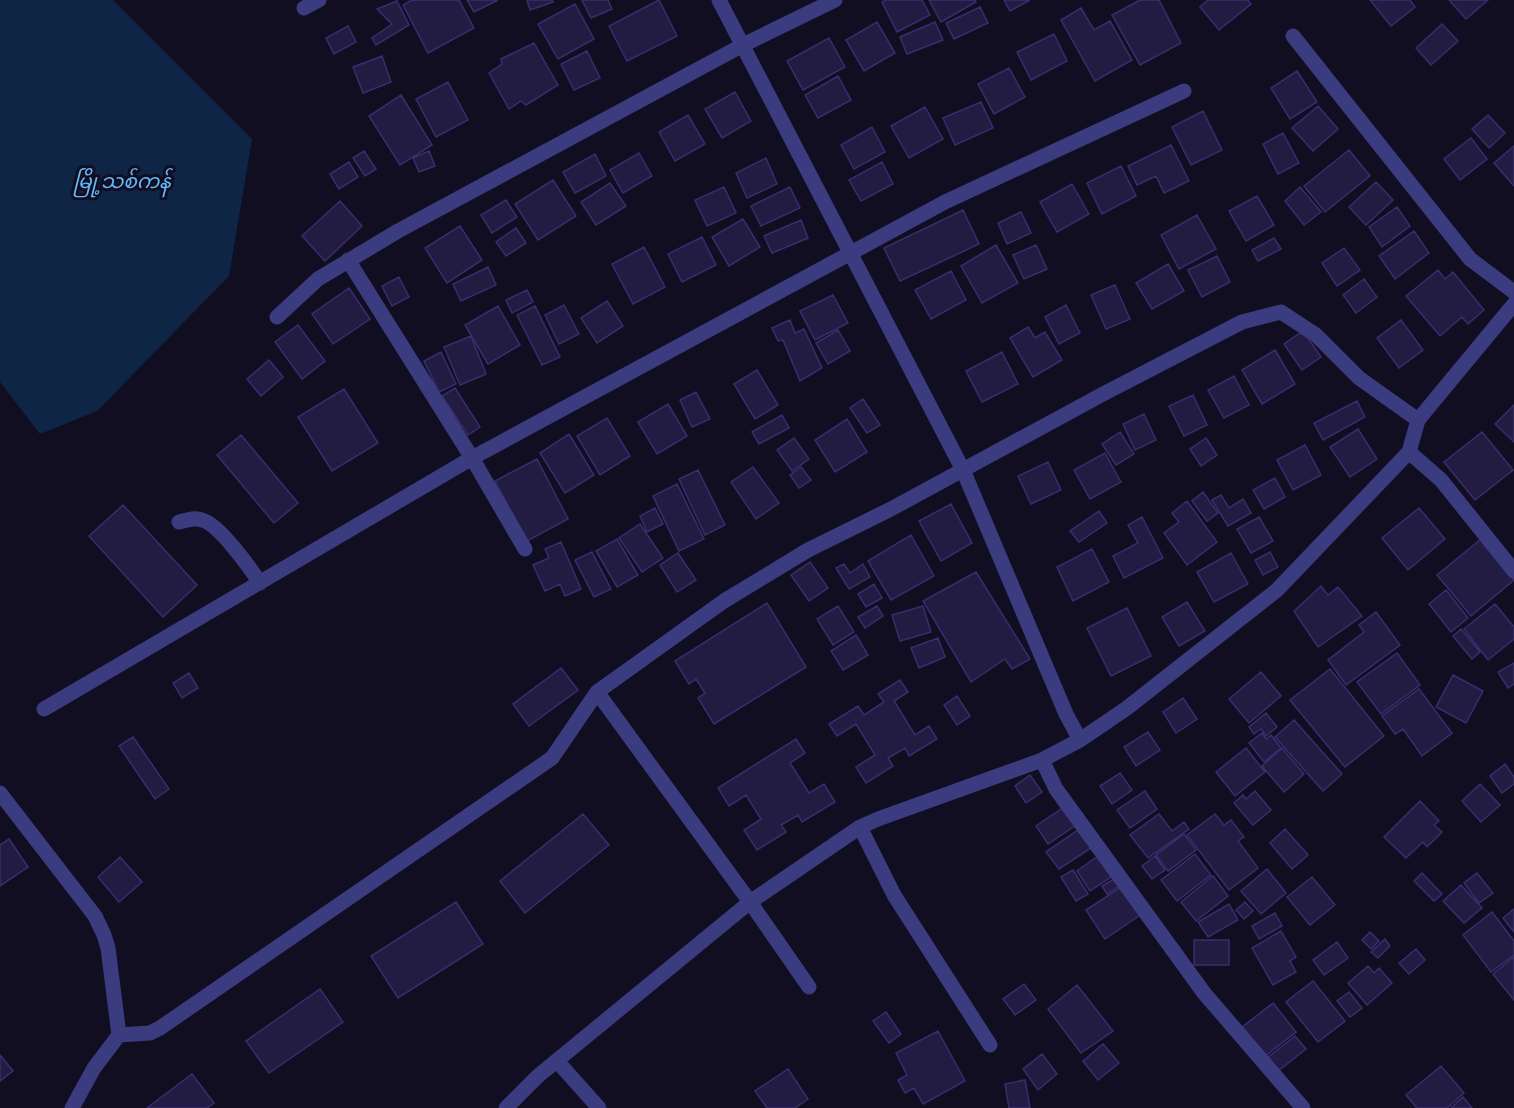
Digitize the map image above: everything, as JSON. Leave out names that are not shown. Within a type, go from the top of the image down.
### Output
[{"type":"street","points":[[304,8],[319,0]]},
{"type":"street","points":[[719,0],[963,470],[1066,714],[1080,740]]},
{"type":"street","points":[[278,317],[318,279],[398,231],[743,45],[835,0]]},
{"type":"street","points":[[1293,36],[1470,259],[1514,292]]},
{"type":"street","points":[[44,709],[472,458],[945,202],[1184,91]]},
{"type":"street","points":[[348,260],[472,458],[525,549]]},
{"type":"street","points":[[506,1108],[538,1076],[750,902],[860,827],[1042,760],[1080,740],[1127,708],[1277,590],[1409,452],[1418,420],[1514,304]]},
{"type":"street","points":[[119,1035],[150,1032],[160,1028],[552,758],[597,692],[724,601],[808,550],[1242,321],[1281,312],[1316,335],[1359,378],[1418,420]]},
{"type":"street","points":[[1409,452],[1441,480],[1514,571]]},
{"type":"street","points":[[179,522],[195,518],[206,520],[226,540],[260,584]]},
{"type":"street","points":[[597,692],[809,987]]},
{"type":"street","points":[[1042,760],[1056,789],[1204,993],[1303,1108]]},
{"type":"street","points":[[0,793],[95,916],[105,935],[119,1035],[94,1068],[72,1108]]},
{"type":"street","points":[[860,827],[894,895],[990,1045]]},
{"type":"street","points":[[557,1061],[599,1108]]},
{"type":"water","name":"မြို့သစ်ကန်","points":[[0,0],[113,0],[252,139],[229,276],[97,411],[40,434],[0,382]]},
{"type":"building","points":[[412,0],[459,0],[474,28],[428,53],[403,5]]},
{"type":"building","points":[[467,0],[498,0],[474,12]]},
{"type":"building","points":[[527,0],[552,0],[553,2],[530,10]]},
{"type":"building","points":[[582,0],[608,0],[612,9],[591,18]]},
{"type":"building","points":[[659,0],[677,36],[627,61],[609,26]]},
{"type":"building","points":[[922,0],[930,15],[897,32],[882,2]]},
{"type":"building","points":[[929,0],[975,0],[976,2],[941,22]]},
{"type":"building","points":[[1004,0],[1030,0],[1010,11]]},
{"type":"building","points":[[1140,0],[1159,0],[1181,43],[1140,65],[1112,15]]},
{"type":"building","points":[[1208,0],[1248,0],[1251,4],[1219,30],[1200,7]]},
{"type":"building","points":[[1370,0],[1410,0],[1415,7],[1391,26]]},
{"type":"building","points":[[1449,0],[1488,0],[1466,19]]},
{"type":"building","points":[[397,1],[409,25],[376,45],[372,38],[392,24],[377,9]]},
{"type":"building","points":[[575,4],[594,39],[558,59],[538,24]]},
{"type":"building","points":[[980,7],[988,23],[954,39],[946,23]]},
{"type":"building","points":[[1081,8],[1094,30],[1110,21],[1132,60],[1095,81],[1061,20]]},
{"type":"building","points":[[877,22],[895,53],[864,71],[846,40]]},
{"type":"building","points":[[935,22],[943,40],[907,54],[900,37]]},
{"type":"building","points":[[1442,24],[1458,41],[1431,65],[1416,48]]},
{"type":"building","points":[[348,26],[356,42],[334,54],[326,38]]},
{"type":"building","points":[[1054,34],[1067,61],[1031,80],[1017,52]]},
{"type":"building","points":[[829,38],[845,67],[803,90],[787,61]]},
{"type":"building","points":[[534,43],[558,85],[526,105],[521,101],[509,109],[489,73],[502,64],[501,59]]},
{"type":"building","points":[[587,51],[600,78],[574,90],[561,64]]},
{"type":"building","points":[[382,56],[391,82],[363,93],[353,67]]},
{"type":"building","points":[[1009,68],[1025,97],[994,114],[978,84]]},
{"type":"building","points":[[1297,71],[1317,102],[1290,119],[1271,88]]},
{"type":"building","points":[[838,76],[851,100],[818,118],[805,95]]},
{"type":"building","points":[[448,82],[468,120],[436,137],[416,99]]},
{"type":"building","points":[[735,92],[751,121],[722,138],[705,109]]},
{"type":"building","points":[[401,95],[432,145],[400,165],[369,116]]},
{"type":"building","points":[[981,102],[993,128],[955,145],[943,118]]},
{"type":"building","points":[[1318,106],[1338,129],[1313,151],[1292,128]]},
{"type":"building","points":[[925,107],[943,139],[909,158],[891,126]]},
{"type":"building","points":[[1203,111],[1222,150],[1191,165],[1172,127]]},
{"type":"building","points":[[688,115],[705,144],[675,161],[659,132]]},
{"type":"building","points":[[1488,115],[1505,133],[1489,148],[1472,129]]},
{"type":"building","points":[[872,127],[885,152],[854,169],[841,145]]},
{"type":"building","points":[[1283,133],[1299,163],[1278,174],[1263,144]]},
{"type":"building","points":[[1471,138],[1487,159],[1460,180],[1444,159]]},
{"type":"building","points":[[1171,145],[1189,181],[1164,193],[1156,176],[1137,185],[1128,166]]},
{"type":"building","points":[[1514,146],[1514,186],[1494,163]]},
{"type":"building","points":[[1349,150],[1370,176],[1325,212],[1304,186]]},
{"type":"building","points":[[364,151],[376,169],[365,176],[353,158]]},
{"type":"building","points":[[429,151],[435,166],[419,172],[413,158]]},
{"type":"building","points":[[639,153],[652,176],[623,193],[610,170]]},
{"type":"building","points":[[595,154],[606,176],[575,193],[563,172]]},
{"type":"building","points":[[766,158],[777,184],[747,198],[736,173]]},
{"type":"building","points":[[349,162],[358,177],[339,189],[330,174]]},
{"type":"building","points":[[882,162],[893,184],[861,201],[849,180]]},
{"type":"building","points":[[1121,166],[1136,196],[1102,214],[1087,183]]},
{"type":"building","points":[[553,180],[576,216],[538,240],[515,204]]},
{"type":"building","points":[[1376,182],[1393,200],[1366,225],[1349,207]]},
{"type":"building","points":[[610,183],[626,206],[596,225],[581,202]]},
{"type":"building","points":[[1072,184],[1089,214],[1057,232],[1040,202]]},
{"type":"building","points":[[724,187],[736,213],[707,226],[695,200]]},
{"type":"building","points":[[790,187],[800,208],[761,226],[751,206]]},
{"type":"building","points":[[1300,187],[1321,212],[1304,225],[1285,201]]},
{"type":"building","points":[[1257,196],[1274,225],[1246,241],[1229,211]]},
{"type":"building","points":[[506,200],[517,217],[492,233],[481,215]]},
{"type":"building","points":[[340,201],[362,226],[325,261],[302,236]]},
{"type":"building","points":[[1397,207],[1410,226],[1382,247],[1369,227]]},
{"type":"building","points":[[963,210],[979,244],[900,281],[884,248]]},
{"type":"building","points":[[1021,212],[1031,233],[1007,244],[998,223]]},
{"type":"building","points":[[1197,215],[1216,249],[1179,269],[1161,235]]},
{"type":"building","points":[[743,219],[760,247],[729,266],[712,237]]},
{"type":"building","points":[[801,220],[808,238],[772,253],[764,236]]},
{"type":"building","points":[[460,226],[482,260],[447,283],[425,248]]},
{"type":"building","points":[[516,228],[526,243],[506,256],[496,242]]},
{"type":"building","points":[[1414,231],[1429,253],[1395,279],[1379,256]]},
{"type":"building","points":[[702,237],[716,265],[682,282],[668,254]]},
{"type":"building","points":[[1274,238],[1281,249],[1258,261],[1252,250]]},
{"type":"building","points":[[996,245],[1018,283],[982,303],[961,266]]},
{"type":"building","points":[[1036,245],[1047,269],[1024,279],[1013,255]]},
{"type":"building","points":[[644,247],[665,287],[633,304],[612,264]]},
{"type":"building","points":[[1344,248],[1360,270],[1337,286],[1322,263]]},
{"type":"building","points":[[1217,256],[1230,282],[1202,297],[1188,270]]},
{"type":"building","points":[[1168,264],[1184,291],[1152,309],[1136,283]]},
{"type":"building","points":[[488,267],[496,285],[461,301],[453,284]]},
{"type":"building","points":[[1438,270],[1445,279],[1453,272],[1484,310],[1468,324],[1462,317],[1440,336],[1406,296]]},
{"type":"building","points":[[951,271],[966,300],[931,319],[915,290]]},
{"type":"building","points":[[399,277],[409,297],[392,306],[382,286]]},
{"type":"building","points":[[1364,279],[1377,297],[1356,313],[1343,295]]},
{"type":"building","points":[[1115,285],[1130,319],[1106,329],[1091,295]]},
{"type":"building","points":[[349,288],[370,319],[333,344],[312,314]]},
{"type":"building","points":[[527,290],[533,302],[512,313],[506,300]]},
{"type":"building","points":[[833,295],[848,323],[815,340],[800,311]]},
{"type":"building","points":[[607,301],[623,326],[597,343],[581,318]]},
{"type":"building","points":[[564,305],[579,334],[559,344],[545,315]]},
{"type":"building","points":[[1066,305],[1080,333],[1059,344],[1045,317]]},
{"type":"building","points":[[498,306],[520,345],[488,364],[465,325]]},
{"type":"building","points":[[535,306],[560,357],[542,365],[517,315]]},
{"type":"building","points":[[790,320],[795,333],[804,329],[822,368],[800,381],[783,340],[778,341],[772,328]]},
{"type":"building","points":[[1401,320],[1423,350],[1399,368],[1377,338]]},
{"type":"building","points":[[298,325],[325,361],[302,379],[275,342]]},
{"type":"building","points":[[1028,327],[1035,338],[1045,332],[1062,360],[1033,377],[1010,338]]},
{"type":"building","points":[[838,330],[850,351],[828,364],[816,343]]},
{"type":"building","points":[[1303,331],[1321,357],[1302,370],[1284,344]]},
{"type":"building","points":[[471,336],[486,374],[460,385],[444,347]]},
{"type":"building","points":[[1275,350],[1295,384],[1262,404],[1242,370]]},
{"type":"building","points":[[441,352],[456,384],[439,392],[424,361]]},
{"type":"building","points":[[1002,352],[1018,384],[982,402],[966,371]]},
{"type":"building","points":[[269,360],[283,377],[261,396],[247,379]]},
{"type":"building","points":[[757,370],[778,405],[755,419],[734,384]]},
{"type":"building","points":[[1234,376],[1249,405],[1224,418],[1208,390]]},
{"type":"building","points":[[455,388],[480,427],[468,435],[442,396]]},
{"type":"building","points":[[344,389],[378,443],[332,471],[298,417]]},
{"type":"building","points":[[696,392],[710,419],[692,427],[680,400]]},
{"type":"building","points":[[1193,395],[1207,425],[1184,436],[1169,406]]},
{"type":"building","points":[[863,399],[880,425],[867,433],[850,408]]},
{"type":"building","points":[[1357,401],[1365,417],[1323,440],[1314,423]]},
{"type":"building","points":[[668,404],[687,436],[657,454],[638,422]]},
{"type":"building","points":[[1514,405],[1514,442],[1495,424]]},
{"type":"building","points":[[1144,414],[1156,440],[1135,450],[1123,424]]},
{"type":"building","points":[[782,415],[789,428],[759,444],[752,432]]},
{"type":"building","points":[[607,418],[630,456],[600,475],[577,436]]},
{"type":"building","points":[[847,419],[867,452],[835,472],[815,440]]},
{"type":"building","points":[[1358,429],[1377,459],[1350,477],[1330,447]]},
{"type":"building","points":[[1120,432],[1134,454],[1116,465],[1102,444]]},
{"type":"building","points":[[1482,432],[1513,470],[1475,500],[1444,462]]},
{"type":"building","points":[[569,434],[594,475],[565,493],[540,453]]},
{"type":"building","points":[[241,435],[298,503],[274,523],[217,455]]},
{"type":"building","points":[[794,438],[809,459],[792,471],[777,450]]},
{"type":"building","points":[[1206,438],[1217,455],[1201,466],[1190,449]]},
{"type":"building","points":[[1305,445],[1321,475],[1293,490],[1277,460]]},
{"type":"building","points":[[1105,453],[1121,482],[1090,499],[1074,470]]},
{"type":"building","points":[[537,459],[568,519],[527,541],[495,481]]},
{"type":"building","points":[[1048,462],[1061,490],[1031,504],[1018,476]]},
{"type":"building","points":[[753,467],[779,503],[756,519],[731,482]]},
{"type":"building","points":[[801,467],[811,480],[799,488],[790,475]]},
{"type":"building","points":[[698,470],[725,525],[705,535],[679,479]]},
{"type":"building","points":[[1275,478],[1285,497],[1264,509],[1253,490]]},
{"type":"building","points":[[677,484],[704,539],[679,551],[653,496]]},
{"type":"building","points":[[1203,492],[1218,513],[1207,521],[1192,501]]},
{"type":"building","points":[[1221,495],[1229,508],[1243,499],[1251,513],[1228,526],[1212,500]]},
{"type":"building","points":[[1187,501],[1217,542],[1187,565],[1164,533],[1179,522],[1172,513]]},
{"type":"building","points":[[951,504],[972,543],[941,561],[919,521]]},
{"type":"building","points":[[123,505],[197,585],[163,617],[89,536]]},
{"type":"building","points":[[655,508],[663,524],[647,532],[640,516]]},
{"type":"building","points":[[1419,508],[1445,539],[1408,570],[1382,538]]},
{"type":"building","points":[[1099,511],[1107,523],[1079,542],[1070,531]]},
{"type":"building","points":[[1142,517],[1163,558],[1124,578],[1113,556],[1138,543],[1128,525]]},
{"type":"building","points":[[1259,517],[1273,541],[1251,553],[1237,529]]},
{"type":"building","points":[[640,524],[663,558],[642,572],[619,538]]},
{"type":"building","points":[[911,535],[934,576],[891,600],[868,561]]},
{"type":"building","points":[[617,539],[638,575],[617,587],[596,551]]},
{"type":"building","points":[[1481,539],[1514,580],[1471,616],[1437,575]]},
{"type":"building","points":[[561,542],[581,589],[565,596],[560,584],[545,591],[533,565],[549,558],[545,549]]},
{"type":"building","points":[[1092,549],[1109,582],[1073,601],[1057,567]]},
{"type":"building","points":[[592,552],[611,589],[594,597],[575,560]]},
{"type":"building","points":[[1270,552],[1278,567],[1263,575],[1255,560]]},
{"type":"building","points":[[678,553],[696,580],[677,592],[660,565]]},
{"type":"building","points":[[1231,553],[1248,584],[1214,602],[1197,572]]},
{"type":"building","points":[[810,562],[828,588],[809,601],[791,575]]},
{"type":"building","points":[[844,564],[850,573],[863,564],[870,577],[849,589],[836,568]]},
{"type":"building","points":[[976,572],[1030,659],[1012,669],[1005,659],[971,682],[923,601]]},
{"type":"building","points":[[874,584],[882,598],[866,607],[858,594]]},
{"type":"building","points":[[1321,586],[1328,595],[1338,587],[1362,616],[1318,647],[1294,611]]},
{"type":"building","points":[[1446,590],[1468,618],[1451,632],[1429,604]]},
{"type":"building","points":[[1187,602],[1205,631],[1179,646],[1162,617]]},
{"type":"building","points":[[767,603],[806,667],[714,724],[698,698],[705,693],[696,679],[689,684],[675,661]]},
{"type":"building","points":[[1495,604],[1514,627],[1514,639],[1488,660],[1464,629]]},
{"type":"building","points":[[838,606],[854,632],[833,645],[817,619]]},
{"type":"building","points":[[877,606],[883,616],[865,628],[858,617]]},
{"type":"building","points":[[923,606],[931,632],[900,641],[892,615]]},
{"type":"building","points":[[1127,608],[1151,656],[1111,676],[1087,628]]},
{"type":"building","points":[[1376,612],[1400,645],[1346,685],[1328,660],[1364,632],[1359,625]]},
{"type":"building","points":[[1461,629],[1480,652],[1472,659],[1453,636]]},
{"type":"building","points":[[856,635],[868,655],[843,670],[831,651]]},
{"type":"building","points":[[938,638],[945,657],[919,668],[911,648]]},
{"type":"building","points":[[1397,653],[1420,685],[1381,714],[1357,682]]},
{"type":"building","points":[[1514,663],[1514,684],[1508,688],[1498,672]]},
{"type":"building","points":[[561,668],[578,690],[529,726],[513,704]]},
{"type":"building","points":[[1330,669],[1384,736],[1345,767],[1290,700]]},
{"type":"building","points":[[1261,672],[1281,696],[1249,723],[1229,699]]},
{"type":"building","points":[[189,673],[198,688],[182,698],[173,683]]},
{"type":"building","points":[[1453,675],[1483,691],[1466,723],[1436,707]]},
{"type":"building","points":[[900,680],[908,692],[894,701],[915,735],[929,726],[937,739],[909,756],[905,748],[888,758],[893,766],[866,783],[856,767],[875,755],[856,724],[837,736],[829,724],[858,706],[864,715],[884,702],[878,694]]},
{"type":"building","points":[[1419,689],[1452,733],[1422,756],[1403,729],[1395,734],[1382,716]]},
{"type":"building","points":[[957,696],[970,716],[957,725],[944,705]]},
{"type":"building","points":[[1183,698],[1197,719],[1176,733],[1163,712]]},
{"type":"building","points":[[1266,713],[1277,727],[1266,736],[1261,729],[1254,734],[1249,727]]},
{"type":"building","points":[[1294,720],[1342,774],[1323,791],[1275,737]]},
{"type":"building","points":[[1148,732],[1160,750],[1136,766],[1124,747]]},
{"type":"building","points":[[1262,733],[1266,739],[1271,735],[1281,748],[1264,762],[1249,743]]},
{"type":"building","points":[[133,737],[169,789],[155,799],[119,746]]},
{"type":"building","points":[[796,739],[805,753],[790,763],[809,793],[824,784],[835,802],[802,822],[798,815],[781,825],[786,832],[757,850],[744,830],[761,819],[746,795],[729,806],[718,788]]},
{"type":"building","points":[[1246,748],[1265,772],[1235,796],[1216,772]]},
{"type":"building","points":[[1282,748],[1304,774],[1284,792],[1262,766]]},
{"type":"building","points":[[1505,764],[1514,777],[1514,784],[1502,793],[1490,776]]},
{"type":"building","points":[[1120,773],[1132,790],[1112,804],[1100,786]]},
{"type":"building","points":[[1030,775],[1042,792],[1026,803],[1015,786]]},
{"type":"building","points":[[1480,784],[1500,805],[1481,822],[1462,801]]},
{"type":"building","points":[[1145,791],[1157,809],[1130,828],[1117,810]]},
{"type":"building","points":[[1255,791],[1271,810],[1253,825],[1234,803],[1243,795],[1246,799]]},
{"type":"building","points":[[1420,801],[1439,821],[1434,825],[1442,832],[1427,847],[1423,842],[1406,858],[1384,837]]},
{"type":"building","points":[[1064,807],[1076,825],[1048,844],[1036,826]]},
{"type":"building","points":[[583,814],[609,845],[525,913],[500,881]]},
{"type":"building","points":[[1159,814],[1172,831],[1184,822],[1189,829],[1148,858],[1130,835]]},
{"type":"building","points":[[1215,814],[1224,825],[1231,820],[1244,837],[1238,841],[1258,868],[1229,890],[1187,835]]},
{"type":"building","points":[[1285,829],[1308,855],[1292,869],[1270,843]]},
{"type":"building","points":[[1078,830],[1091,848],[1059,869],[1046,852]]},
{"type":"building","points":[[1184,834],[1196,850],[1168,871],[1156,855]]},
{"type":"building","points":[[9,839],[28,867],[0,886],[0,845]]},
{"type":"building","points":[[1101,854],[1114,875],[1090,891],[1077,871]]},
{"type":"building","points":[[1195,854],[1211,875],[1177,901],[1161,880]]},
{"type":"building","points":[[1155,856],[1165,870],[1152,879],[1142,866]]},
{"type":"building","points":[[120,857],[142,882],[119,902],[98,877]]},
{"type":"building","points":[[1267,869],[1286,893],[1261,914],[1241,891]]},
{"type":"building","points":[[1073,870],[1088,894],[1076,901],[1061,877]]},
{"type":"building","points":[[1422,873],[1442,894],[1434,901],[1414,881]]},
{"type":"building","points":[[1477,873],[1493,893],[1479,903],[1464,883]]},
{"type":"building","points":[[1213,876],[1228,896],[1196,921],[1181,902]]},
{"type":"building","points":[[1312,877],[1335,905],[1310,925],[1287,897]]},
{"type":"building","points":[[1114,879],[1119,886],[1107,894],[1102,886]]},
{"type":"building","points":[[1461,885],[1482,908],[1464,923],[1443,901]]},
{"type":"building","points":[[1121,887],[1140,915],[1105,939],[1086,910]]},
{"type":"building","points":[[456,902],[483,944],[398,998],[371,956]]},
{"type":"building","points":[[1245,902],[1253,911],[1244,919],[1236,910]]},
{"type":"building","points":[[1229,904],[1238,920],[1208,937],[1198,922]]},
{"type":"building","points":[[1514,909],[1514,932],[1503,918]]},
{"type":"building","points":[[1492,912],[1514,941],[1514,955],[1491,972],[1463,935]]},
{"type":"building","points":[[1275,913],[1282,926],[1259,939],[1252,926]]},
{"type":"building","points":[[1281,931],[1296,957],[1290,961],[1296,972],[1273,985],[1252,948]]},
{"type":"building","points":[[1370,932],[1379,941],[1371,949],[1362,940]]},
{"type":"building","points":[[1385,939],[1390,946],[1378,958],[1371,952]]},
{"type":"building","points":[[1194,940],[1229,940],[1229,965],[1194,965]]},
{"type":"building","points":[[1337,942],[1348,958],[1324,975],[1313,960]]},
{"type":"building","points":[[1416,949],[1425,960],[1409,974],[1399,963]]},
{"type":"building","points":[[1514,957],[1514,1000],[1493,974]]},
{"type":"building","points":[[1368,966],[1374,973],[1379,968],[1392,983],[1367,1005],[1348,983]]},
{"type":"building","points":[[1313,981],[1345,1021],[1318,1042],[1286,1002]]},
{"type":"building","points":[[1024,984],[1036,1000],[1015,1015],[1003,999]]},
{"type":"building","points":[[1077,985],[1113,1031],[1081,1053],[1048,1009]]},
{"type":"building","points":[[320,989],[343,1022],[269,1073],[246,1041]]},
{"type":"building","points":[[1349,992],[1362,1008],[1350,1017],[1337,1001]]},
{"type":"building","points":[[1273,1003],[1296,1032],[1264,1057],[1241,1028]]},
{"type":"building","points":[[886,1012],[901,1034],[889,1043],[873,1021]]},
{"type":"building","points":[[938,1031],[965,1081],[923,1104],[914,1088],[905,1093],[898,1080],[907,1075],[896,1053]]},
{"type":"building","points":[[1295,1036],[1306,1049],[1277,1072],[1267,1058]]},
{"type":"building","points":[[1103,1044],[1119,1063],[1098,1080],[1083,1061]]},
{"type":"building","points":[[1042,1054],[1057,1074],[1038,1090],[1023,1069]]},
{"type":"building","points":[[0,1055],[13,1071],[0,1081]]},
{"type":"building","points":[[1441,1066],[1464,1093],[1447,1108],[1417,1108],[1406,1095]]},
{"type":"building","points":[[788,1069],[808,1099],[795,1108],[767,1108],[755,1091]]},
{"type":"building","points":[[192,1074],[214,1103],[207,1108],[147,1108]]},
{"type":"building","points":[[1025,1080],[1030,1108],[1009,1108],[1005,1084]]},
{"type":"building","points":[[1463,1097],[1472,1108],[1451,1108]]}]
